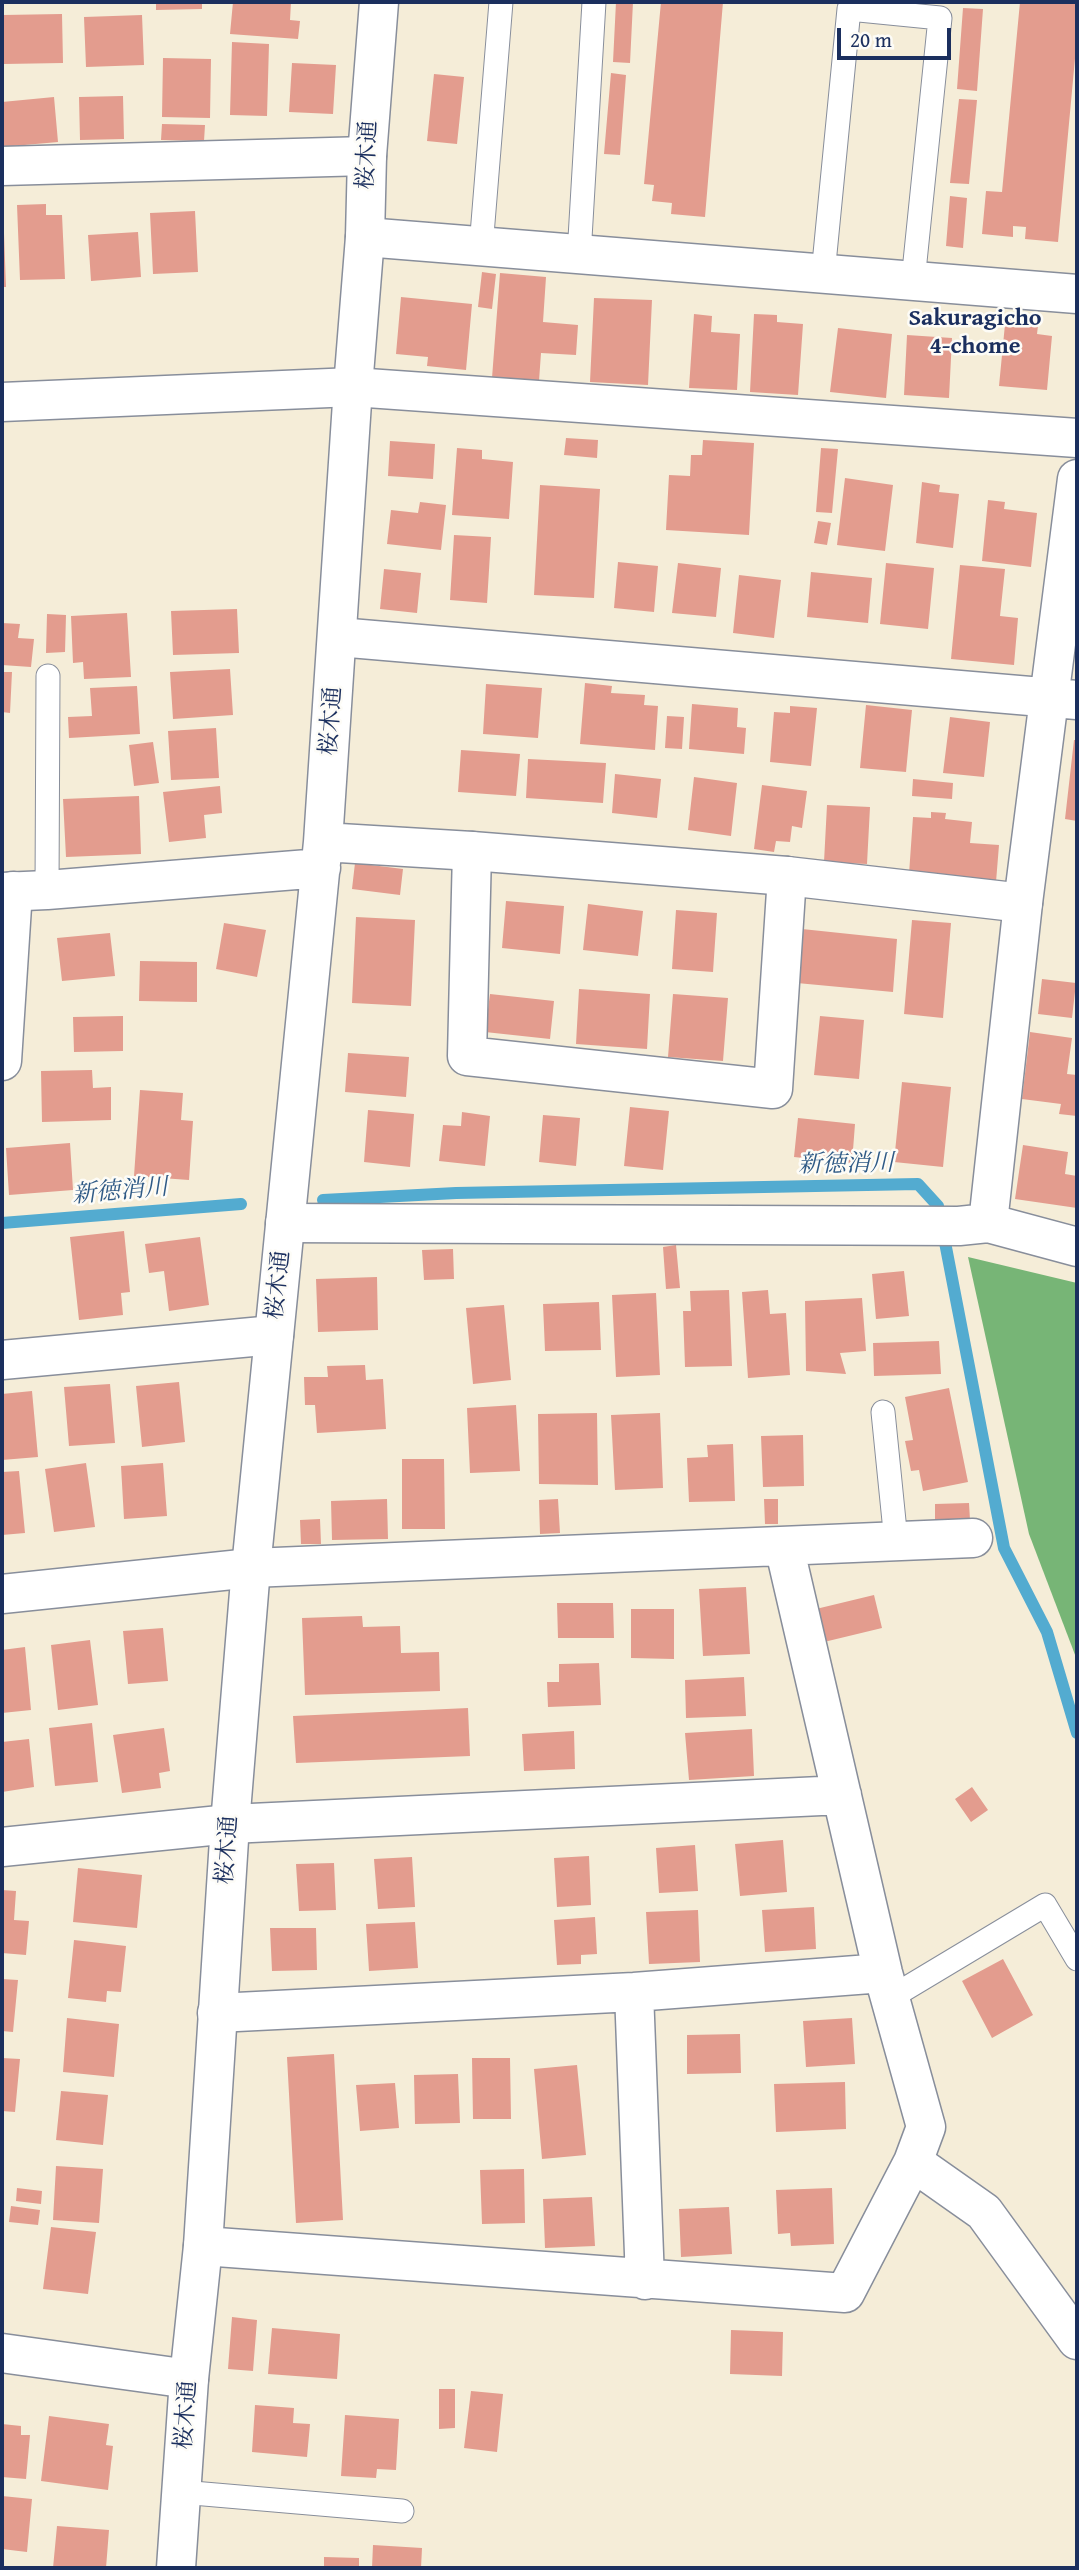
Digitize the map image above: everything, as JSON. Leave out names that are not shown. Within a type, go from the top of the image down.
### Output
[{"type":"street","name":"桜木通","points":[[176,2568],[251,1568],[322,855],[379,2]]},
{"type":"street","points":[[2,166],[367,156]]},
{"type":"street","points":[[365,237],[1077,294]]},
{"type":"street","points":[[2,402],[353,387],[1077,438]]},
{"type":"street","points":[[973,1224],[1023,903],[1063,699],[1077,480]]},
{"type":"street","points":[[338,637],[1063,699]]},
{"type":"street","points":[[2,1060],[21,891],[322,855],[472,851],[786,876],[1023,903]]},
{"type":"street","points":[[472,851],[467,1056],[773,1089],[786,876]]},
{"type":"street","points":[[285,1223],[973,1224],[1077,1247]]},
{"type":"street","points":[[2,1360],[274,1335]]},
{"type":"street","points":[[2,1594],[251,1568],[974,1538]]},
{"type":"street","points":[[202,2246],[845,2293],[913,2162],[926,2127],[886,1985],[784,1546]]},
{"type":"street","points":[[2,1847],[230,1825],[842,1795]]},
{"type":"street","points":[[217,2013],[634,1992],[886,1985]]},
{"type":"street","points":[[634,1992],[645,2280]]},
{"type":"street","points":[[913,2162],[984,2212],[1077,2340]]},
{"type":"street","points":[[2,2353],[189,2379]]},
{"type":"lane","points":[[481,247],[501,2]]},
{"type":"lane","points":[[579,254],[594,2]]},
{"type":"lane","points":[[823,274],[849,9],[940,18],[913,281]]},
{"type":"lane","points":[[21,891],[48,676]]},
{"type":"lane","points":[[883,1412],[896,1541]]},
{"type":"lane","points":[[886,1985],[1045,1905],[1077,1959]]},
{"type":"lane","points":[[181,2492],[402,2511]]},
{"type":"green space","points":[[968,1257],[1077,1283],[1077,1660],[1029,1534]]},
{"type":"building","points":[[156,2],[202,2],[202,9],[156,10]]},
{"type":"building","points":[[233,2],[291,2],[290,20],[300,21],[298,39],[230,34]]},
{"type":"building","points":[[616,2],[633,2],[630,63],[613,62]]},
{"type":"building","points":[[661,2],[723,2],[705,217],[671,214],[672,203],[652,201],[654,185],[644,184]]},
{"type":"building","points":[[1020,2],[1077,2],[1077,37],[1058,242],[1025,239],[1026,227],[1013,226],[1013,237],[982,234],[986,191],[1002,192]]},
{"type":"building","points":[[963,8],[983,9],[977,91],[957,89]]},
{"type":"building","points":[[62,14],[63,63],[4,64],[3,15]]},
{"type":"building","points":[[142,15],[144,65],[86,67],[84,17]]},
{"type":"building","points":[[232,42],[269,44],[267,116],[230,115]]},
{"type":"building","points":[[163,58],[211,59],[210,118],[162,117]]},
{"type":"building","points":[[292,63],[336,65],[333,114],[289,112]]},
{"type":"building","points":[[611,73],[626,75],[620,155],[604,154]]},
{"type":"building","points":[[434,74],[464,77],[457,144],[427,141]]},
{"type":"building","points":[[123,96],[124,139],[80,140],[79,97]]},
{"type":"building","points":[[54,97],[58,142],[2,147],[2,102]]},
{"type":"building","points":[[959,99],[977,100],[969,184],[950,183]]},
{"type":"building","points":[[162,124],[205,125],[204,141],[161,140]]},
{"type":"building","points":[[950,196],[967,198],[963,248],[946,246]]},
{"type":"building","points":[[46,204],[46,215],[62,215],[65,279],[20,280],[17,205]]},
{"type":"building","points":[[195,211],[198,272],[153,274],[150,213]]},
{"type":"building","points":[[138,232],[141,277],[91,281],[88,235]]},
{"type":"building","points":[[4,233],[6,287],[2,287]]},
{"type":"building","points":[[482,272],[496,274],[492,309],[478,307]]},
{"type":"building","points":[[500,273],[546,277],[543,322],[578,325],[576,355],[541,353],[539,381],[492,378]]},
{"type":"building","points":[[401,297],[472,304],[466,370],[427,366],[428,357],[396,354]]},
{"type":"building","points":[[594,298],[652,300],[648,385],[590,382]]},
{"type":"building","points":[[694,314],[712,316],[711,332],[740,334],[737,390],[689,388]]},
{"type":"building","points":[[754,314],[777,315],[777,322],[803,324],[798,395],[750,392]]},
{"type":"building","points":[[1006,314],[1039,317],[1037,334],[1052,336],[1047,390],[999,386]]},
{"type":"building","points":[[838,328],[892,334],[886,398],[830,392]]},
{"type":"building","points":[[907,335],[952,338],[949,398],[904,395]]},
{"type":"building","points":[[566,438],[598,440],[597,458],[564,455]]},
{"type":"building","points":[[703,440],[754,443],[749,535],[666,530],[669,475],[690,476],[691,455],[702,455]]},
{"type":"building","points":[[390,441],[435,444],[433,479],[388,476]]},
{"type":"building","points":[[457,448],[482,450],[482,459],[513,462],[509,519],[452,515]]},
{"type":"building","points":[[821,448],[838,449],[832,513],[816,512]]},
{"type":"building","points":[[845,478],[893,485],[885,551],[837,545]]},
{"type":"building","points":[[922,482],[940,485],[939,492],[959,494],[953,548],[916,543]]},
{"type":"building","points":[[540,485],[600,489],[594,598],[534,595]]},
{"type":"building","points":[[988,500],[1005,502],[1004,509],[1037,513],[1031,567],[982,561]]},
{"type":"building","points":[[420,502],[446,505],[441,550],[387,544],[391,510],[418,513]]},
{"type":"building","points":[[818,521],[831,523],[827,545],[814,543]]},
{"type":"building","points":[[454,535],[491,537],[487,603],[450,600]]},
{"type":"building","points":[[618,562],[658,566],[654,612],[614,608]]},
{"type":"building","points":[[678,563],[721,568],[716,617],[672,613]]},
{"type":"building","points":[[886,563],[934,568],[928,629],[880,624]]},
{"type":"building","points":[[960,565],[1005,569],[1000,616],[1018,618],[1014,665],[951,659]]},
{"type":"building","points":[[384,569],[421,573],[417,613],[380,609]]},
{"type":"building","points":[[811,572],[872,578],[868,623],[807,617]]},
{"type":"building","points":[[739,575],[781,580],[774,638],[733,633]]},
{"type":"building","points":[[237,609],[239,653],[173,655],[171,611]]},
{"type":"building","points":[[127,613],[131,677],[84,679],[83,662],[73,663],[71,616]]},
{"type":"building","points":[[47,614],[66,615],[65,652],[46,653]]},
{"type":"building","points":[[2,623],[20,624],[18,638],[34,639],[31,667],[2,665]]},
{"type":"building","points":[[230,669],[233,715],[173,719],[170,672]]},
{"type":"building","points":[[2,672],[12,672],[10,713],[2,712]]},
{"type":"building","points":[[585,683],[612,686],[611,693],[645,695],[644,705],[658,706],[655,750],[580,744]]},
{"type":"building","points":[[486,684],[542,688],[538,738],[483,734]]},
{"type":"building","points":[[137,686],[140,734],[69,738],[68,717],[92,716],[90,688]]},
{"type":"building","points":[[692,704],[738,708],[737,727],[746,728],[744,754],[689,749]]},
{"type":"building","points":[[866,705],[912,710],[906,772],[860,768]]},
{"type":"building","points":[[790,706],[817,708],[811,766],[770,762],[774,712],[790,713]]},
{"type":"building","points":[[667,716],[684,717],[682,749],[665,748]]},
{"type":"building","points":[[950,717],[990,722],[984,777],[943,773]]},
{"type":"building","points":[[216,728],[219,778],[171,780],[168,731]]},
{"type":"building","points":[[1074,740],[1077,740],[1077,821],[1065,819]]},
{"type":"building","points":[[153,742],[159,783],[134,786],[129,745]]},
{"type":"building","points":[[461,750],[520,754],[516,796],[458,792]]},
{"type":"building","points":[[528,759],[606,763],[603,803],[526,798]]},
{"type":"building","points":[[615,774],[661,779],[657,818],[612,813]]},
{"type":"building","points":[[694,777],[737,783],[731,836],[688,830]]},
{"type":"building","points":[[913,779],[953,783],[952,799],[912,796]]},
{"type":"building","points":[[762,785],[807,791],[802,828],[792,826],[790,842],[776,841],[774,852],[754,849]]},
{"type":"building","points":[[220,786],[222,813],[204,815],[206,838],[169,842],[163,792]]},
{"type":"building","points":[[139,796],[141,854],[66,857],[63,799]]},
{"type":"building","points":[[827,805],[870,807],[867,864],[824,862]]},
{"type":"building","points":[[931,812],[946,813],[945,819],[972,822],[970,843],[999,845],[996,882],[909,874],[913,817],[931,818]]},
{"type":"building","points":[[355,863],[403,869],[400,895],[352,889]]},
{"type":"building","points":[[506,901],[564,906],[560,954],[502,948]]},
{"type":"building","points":[[588,904],[643,911],[638,956],[583,950]]},
{"type":"building","points":[[676,910],[717,913],[713,972],[672,969]]},
{"type":"building","points":[[356,917],[415,920],[411,1006],[352,1003]]},
{"type":"building","points":[[912,920],[951,923],[943,1018],[904,1014]]},
{"type":"building","points":[[224,923],[266,930],[257,977],[216,969]]},
{"type":"building","points":[[802,929],[897,939],[893,992],[797,983]]},
{"type":"building","points":[[110,933],[115,976],[62,981],[57,938]]},
{"type":"building","points":[[140,961],[197,962],[197,1002],[139,1001]]},
{"type":"building","points":[[1042,979],[1076,983],[1072,1018],[1038,1014]]},
{"type":"building","points":[[579,989],[650,994],[647,1049],[576,1044]]},
{"type":"building","points":[[490,994],[554,1001],[550,1039],[485,1032]]},
{"type":"building","points":[[673,994],[728,998],[723,1061],[668,1057]]},
{"type":"building","points":[[123,1016],[123,1051],[74,1052],[73,1017]]},
{"type":"building","points":[[820,1016],[864,1020],[859,1079],[814,1075]]},
{"type":"building","points":[[1030,1032],[1072,1038],[1067,1074],[1077,1075],[1077,1116],[1059,1114],[1061,1104],[1022,1099]]},
{"type":"building","points":[[348,1053],[409,1057],[406,1097],[345,1092]]},
{"type":"building","points":[[92,1070],[93,1088],[111,1087],[111,1120],[42,1122],[41,1071]]},
{"type":"building","points":[[902,1082],[951,1087],[943,1167],[894,1162]]},
{"type":"building","points":[[140,1090],[183,1093],[181,1120],[193,1121],[189,1180],[134,1176]]},
{"type":"building","points":[[630,1107],[669,1111],[663,1170],[624,1166]]},
{"type":"building","points":[[368,1110],[414,1114],[410,1167],[364,1162]]},
{"type":"building","points":[[462,1112],[490,1116],[485,1166],[439,1161],[443,1125],[461,1126]]},
{"type":"building","points":[[543,1115],[580,1118],[576,1166],[539,1162]]},
{"type":"building","points":[[798,1118],[855,1124],[852,1163],[794,1157]]},
{"type":"building","points":[[70,1143],[73,1190],[9,1195],[6,1148]]},
{"type":"building","points":[[1023,1145],[1068,1152],[1065,1174],[1077,1176],[1077,1208],[1015,1199]]},
{"type":"building","points":[[124,1231],[130,1292],[121,1293],[123,1315],[79,1320],[70,1237]]},
{"type":"building","points":[[200,1237],[209,1305],[169,1311],[164,1271],[149,1273],[145,1244]]},
{"type":"building","points":[[676,1245],[680,1288],[666,1289],[663,1247]]},
{"type":"building","points":[[453,1249],[454,1279],[424,1280],[422,1250]]},
{"type":"building","points":[[904,1271],[909,1316],[876,1319],[872,1274]]},
{"type":"building","points":[[377,1277],[378,1330],[318,1332],[316,1279]]},
{"type":"building","points":[[729,1290],[732,1366],[685,1367],[683,1311],[691,1311],[690,1291]]},
{"type":"building","points":[[768,1290],[770,1314],[786,1313],[790,1375],[748,1378],[742,1292]]},
{"type":"building","points":[[656,1293],[660,1375],[616,1377],[612,1295]]},
{"type":"building","points":[[862,1298],[866,1351],[840,1353],[846,1374],[806,1371],[805,1301]]},
{"type":"building","points":[[599,1302],[601,1350],[545,1351],[543,1304]]},
{"type":"building","points":[[504,1305],[511,1380],[473,1384],[466,1308]]},
{"type":"building","points":[[939,1341],[941,1374],[874,1376],[873,1343]]},
{"type":"building","points":[[365,1365],[366,1380],[383,1379],[386,1429],[317,1433],[315,1405],[305,1405],[304,1377],[328,1377],[327,1366]]},
{"type":"building","points":[[179,1382],[185,1442],[142,1447],[136,1386]]},
{"type":"building","points":[[110,1384],[115,1443],[69,1446],[64,1387]]},
{"type":"building","points":[[949,1388],[968,1482],[923,1491],[919,1470],[911,1471],[905,1441],[913,1440],[905,1397]]},
{"type":"building","points":[[32,1391],[38,1457],[2,1460],[2,1394]]},
{"type":"building","points":[[516,1405],[520,1471],[470,1473],[467,1408]]},
{"type":"building","points":[[597,1413],[598,1485],[539,1484],[538,1414]]},
{"type":"building","points":[[660,1413],[663,1488],[615,1490],[611,1415]]},
{"type":"building","points":[[803,1435],[804,1486],[763,1487],[761,1436]]},
{"type":"building","points":[[733,1444],[735,1501],[689,1502],[687,1458],[708,1457],[707,1445]]},
{"type":"building","points":[[402,1459],[444,1459],[445,1529],[402,1529]]},
{"type":"building","points":[[86,1463],[95,1527],[54,1532],[45,1469]]},
{"type":"building","points":[[163,1463],[167,1516],[124,1519],[121,1466]]},
{"type":"building","points":[[19,1471],[25,1533],[2,1535],[2,1472]]},
{"type":"building","points":[[387,1499],[388,1539],[332,1540],[331,1501]]},
{"type":"building","points":[[558,1499],[560,1533],[540,1534],[539,1500]]},
{"type":"building","points":[[764,1499],[778,1499],[778,1524],[765,1524]]},
{"type":"building","points":[[969,1503],[970,1520],[935,1520],[935,1504]]},
{"type":"building","points":[[320,1519],[321,1544],[301,1544],[300,1520]]},
{"type":"building","points":[[746,1587],[750,1654],[703,1656],[699,1589]]},
{"type":"building","points":[[874,1595],[882,1628],[824,1642],[816,1609]]},
{"type":"building","points":[[557,1603],[613,1603],[614,1638],[558,1638]]},
{"type":"building","points":[[631,1609],[674,1609],[674,1659],[631,1658]]},
{"type":"building","points":[[362,1616],[363,1627],[400,1626],[401,1653],[439,1652],[440,1691],[305,1695],[302,1618]]},
{"type":"building","points":[[163,1628],[168,1681],[128,1684],[123,1631]]},
{"type":"building","points":[[90,1640],[98,1705],[58,1710],[51,1645]]},
{"type":"building","points":[[25,1647],[31,1710],[2,1713],[2,1650]]},
{"type":"building","points":[[599,1663],[601,1705],[548,1707],[547,1682],[559,1682],[559,1664]]},
{"type":"building","points":[[744,1677],[746,1716],[686,1718],[685,1680]]},
{"type":"building","points":[[468,1708],[470,1756],[296,1763],[293,1716]]},
{"type":"building","points":[[92,1723],[98,1782],[55,1786],[49,1728]]},
{"type":"building","points":[[164,1728],[170,1771],[159,1773],[161,1788],[122,1793],[113,1735]]},
{"type":"building","points":[[752,1729],[754,1776],[689,1780],[685,1733]]},
{"type":"building","points":[[574,1731],[575,1769],[524,1771],[522,1734]]},
{"type":"building","points":[[29,1739],[34,1787],[2,1792],[2,1742]]},
{"type":"building","points":[[972,1787],[988,1810],[971,1822],[955,1799]]},
{"type":"building","points":[[783,1840],[787,1892],[740,1896],[735,1844]]},
{"type":"building","points":[[695,1845],[698,1891],[659,1893],[656,1848]]},
{"type":"building","points":[[589,1856],[591,1905],[557,1907],[554,1858]]},
{"type":"building","points":[[412,1857],[415,1907],[378,1909],[374,1859]]},
{"type":"building","points":[[334,1863],[336,1910],[299,1911],[296,1864]]},
{"type":"building","points":[[78,1868],[142,1875],[137,1928],[73,1922]]},
{"type":"building","points":[[2,1890],[16,1891],[14,1920],[29,1921],[26,1955],[2,1953]]},
{"type":"building","points":[[814,1907],[816,1949],[765,1952],[762,1910]]},
{"type":"building","points":[[698,1910],[700,1962],[649,1964],[646,1912]]},
{"type":"building","points":[[595,1917],[597,1954],[581,1955],[581,1964],[557,1965],[554,1920]]},
{"type":"building","points":[[415,1922],[418,1968],[369,1971],[366,1924]]},
{"type":"building","points":[[270,1928],[316,1928],[317,1970],[272,1971]]},
{"type":"building","points":[[74,1940],[126,1946],[121,1992],[107,1991],[106,2002],[68,1998]]},
{"type":"building","points":[[1003,1959],[1033,2015],[992,2038],[962,1981]]},
{"type":"building","points":[[2,1979],[18,1980],[13,2032],[2,2031]]},
{"type":"building","points":[[67,2018],[119,2024],[114,2077],[63,2072]]},
{"type":"building","points":[[852,2018],[855,2064],[806,2067],[803,2021]]},
{"type":"building","points":[[740,2034],[741,2073],[687,2074],[687,2035]]},
{"type":"building","points":[[334,2054],[343,2220],[296,2223],[287,2057]]},
{"type":"building","points":[[2,2058],[20,2059],[15,2112],[2,2111]]},
{"type":"building","points":[[472,2058],[510,2058],[511,2119],[473,2119]]},
{"type":"building","points":[[577,2065],[586,2155],[542,2159],[534,2069]]},
{"type":"building","points":[[458,2074],[460,2123],[415,2124],[414,2075]]},
{"type":"building","points":[[845,2082],[846,2129],[776,2132],[774,2084]]},
{"type":"building","points":[[395,2083],[399,2128],[360,2131],[356,2085]]},
{"type":"building","points":[[61,2091],[108,2095],[103,2145],[56,2140]]},
{"type":"building","points":[[56,2166],[103,2169],[99,2223],[53,2220]]},
{"type":"building","points":[[524,2169],[525,2223],[482,2224],[480,2170]]},
{"type":"building","points":[[17,2188],[42,2191],[41,2204],[16,2201]]},
{"type":"building","points":[[832,2188],[834,2244],[791,2246],[790,2233],[778,2234],[776,2190]]},
{"type":"building","points":[[592,2197],[595,2246],[545,2248],[543,2199]]},
{"type":"building","points":[[11,2206],[40,2210],[38,2225],[9,2222]]},
{"type":"building","points":[[729,2207],[732,2254],[681,2257],[679,2209]]},
{"type":"building","points":[[51,2227],[96,2232],[88,2294],[43,2289]]},
{"type":"building","points":[[232,2317],[257,2320],[253,2371],[228,2369]]},
{"type":"building","points":[[272,2328],[340,2334],[337,2379],[268,2374]]},
{"type":"building","points":[[731,2330],[783,2332],[782,2376],[730,2374]]},
{"type":"building","points":[[439,2389],[455,2389],[455,2428],[439,2429]]},
{"type":"building","points":[[471,2391],[503,2394],[497,2452],[464,2448]]},
{"type":"building","points":[[255,2405],[294,2408],[293,2423],[310,2424],[307,2457],[252,2452]]},
{"type":"building","points":[[345,2415],[399,2419],[396,2470],[377,2469],[376,2478],[341,2476]]},
{"type":"building","points":[[49,2416],[109,2424],[106,2445],[113,2446],[108,2490],[41,2481]]},
{"type":"building","points":[[2,2424],[21,2426],[21,2435],[30,2435],[26,2479],[2,2477]]},
{"type":"building","points":[[2,2496],[32,2499],[27,2552],[2,2549]]},
{"type":"building","points":[[57,2526],[109,2530],[106,2568],[53,2568]]},
{"type":"building","points":[[373,2545],[422,2548],[421,2568],[372,2568]]},
{"type":"building","points":[[324,2557],[359,2558],[359,2568],[324,2568]]},
{"type":"waterway","name":"新徳消川","points":[[323,1200],[456,1193],[918,1184],[938,1206],[1004,1548],[1047,1632],[1077,1733]]},
{"type":"waterway","name":"新徳消川","points":[[2,1223],[241,1204]]},
{"type":"district","name":"Sakuragicho 4-chome","points":[[975,333]]}]
